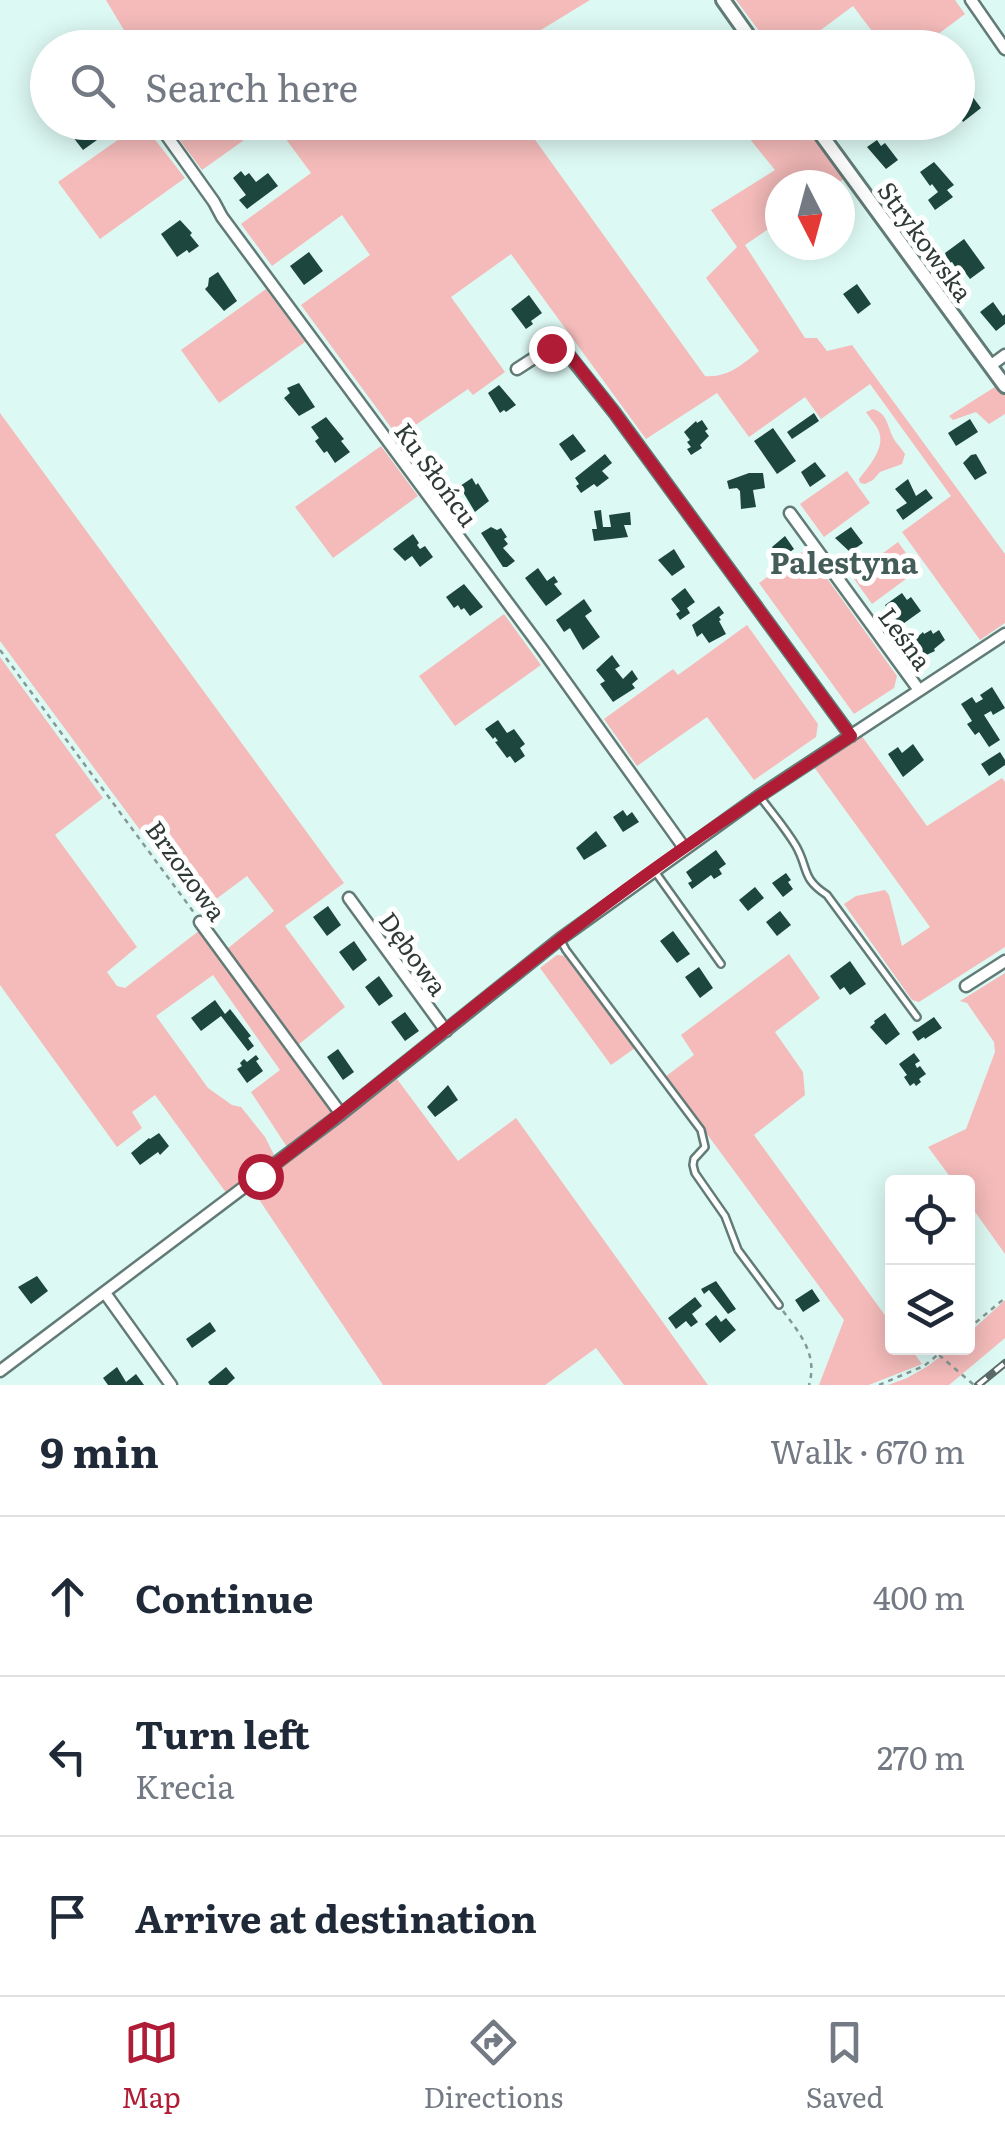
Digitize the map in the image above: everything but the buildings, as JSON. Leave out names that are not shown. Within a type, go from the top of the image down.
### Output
[{"type":"street","points":[[722,0],[744,30]]},
{"type":"street","points":[[970,0],[1005,50]]},
{"type":"street","name":"Ku Słońcu","points":[[171,140],[222,217],[685,848]]},
{"type":"street","name":"Strykowska","points":[[825,140],[1005,386]]},
{"type":"street","points":[[517,369],[551,348],[568,353],[851,736]]},
{"type":"street","points":[[990,366],[1005,354]]},
{"type":"street","name":"Leśna","points":[[790,513],[919,690]]},
{"type":"street","points":[[0,1371],[341,1114],[560,939],[654,870],[1005,634]]},
{"type":"street","name":"Dębowa","points":[[349,898],[446,1030]]},
{"type":"street","name":"Brzozowa","points":[[200,922],[341,1114]]},
{"type":"street","points":[[966,986],[1005,961]]},
{"type":"street","points":[[105,1293],[171,1385]]},
{"type":"lane","points":[[759,796],[795,844],[805,874],[827,895],[917,1017]]},
{"type":"lane","points":[[654,870],[721,964]]},
{"type":"lane","points":[[560,939],[701,1130],[705,1147],[694,1159],[695,1174],[725,1216],[738,1250],[779,1306]]},
{"type":"path","name":"Brzozowa","points":[[0,650],[200,922]]},
{"type":"path","points":[[975,1324],[1005,1298]]},
{"type":"path","points":[[779,1306],[809,1350],[812,1375],[808,1385]]},
{"type":"path","points":[[879,1385],[912,1372],[937,1355]]},
{"type":"path","points":[[939,1355],[974,1385]]},
{"type":"shaded area","points":[[106,0],[590,0],[541,30],[124,30]]},
{"type":"shaded area","points":[[736,0],[955,0],[965,14],[944,30],[871,30],[853,6],[821,30],[758,30]]},
{"type":"shaded area","points":[[118,140],[155,140],[185,178],[100,239],[58,182]]},
{"type":"shaded area","points":[[180,140],[244,140],[202,170]]},
{"type":"shaded area","points":[[287,140],[535,140],[705,376],[713,376],[734,370],[759,351],[706,278],[737,247],[711,210],[765,176],[765,231],[745,245],[805,338],[817,338],[827,351],[852,345],[1005,554],[1005,623],[980,640],[902,532],[951,496],[870,384],[821,419],[805,397],[749,437],[717,393],[646,439],[511,254],[451,297],[505,372],[473,395],[468,389],[398,437],[301,305],[370,255],[342,215],[272,266],[241,224],[311,173]]},
{"type":"shaded area","points":[[751,140],[815,140],[837,170],[775,170]]},
{"type":"shaded area","points":[[266,289],[305,342],[219,403],[181,350]]},
{"type":"shaded area","points":[[998,385],[1005,393],[1005,414],[989,424],[976,412],[953,420],[949,416]]},
{"type":"shaded area","points":[[873,409],[885,418],[905,454],[902,464],[880,472],[865,484],[859,479],[876,454],[880,440],[866,412]]},
{"type":"shaded area","points":[[0,413],[344,883],[285,926],[345,1007],[298,1045],[227,949],[274,911],[247,876],[200,911],[0,641]]},
{"type":"shaded area","points":[[381,446],[418,496],[333,558],[295,507]]},
{"type":"shaded area","points":[[847,471],[870,503],[824,537],[800,504]]},
{"type":"shaded area","points":[[898,542],[918,570],[872,604],[852,576]]},
{"type":"shaded area","points":[[806,549],[897,676],[894,688],[854,714],[759,583]]},
{"type":"shaded area","points":[[504,614],[541,665],[455,726],[419,676]]},
{"type":"shaded area","points":[[747,625],[818,724],[816,737],[754,780],[707,717],[637,766],[604,719],[673,669],[678,675]]},
{"type":"shaded area","points":[[0,657],[103,798],[55,835],[137,947],[107,972],[117,986],[125,988],[200,930],[331,1107],[330,1115],[287,1147],[251,1092],[280,1070],[213,975],[156,1016],[208,1088],[241,1107],[275,1157],[227,1194],[155,1095],[132,1112],[142,1128],[117,1147],[0,985]]},
{"type":"shaded area","points":[[861,735],[927,826],[1002,778],[1005,782],[1005,947],[919,1002],[912,1000],[844,904],[856,896],[885,890],[902,946],[930,927],[814,767]]},
{"type":"shaded area","points":[[789,954],[820,998],[775,1032],[803,1072],[805,1095],[754,1135],[885,1315],[885,1355],[915,1355],[922,1364],[869,1385],[819,1385],[844,1320],[665,1077],[694,1055],[681,1035]]},
{"type":"shaded area","points":[[557,955],[567,956],[635,1048],[611,1065],[540,968]]},
{"type":"shaded area","points":[[1005,973],[1005,1254],[975,1212],[975,1175],[949,1175],[928,1147],[966,1129],[995,1052],[994,1042],[967,1003],[960,1001]]},
{"type":"shaded area","points":[[397,1079],[458,1161],[516,1118],[708,1385],[624,1385],[596,1348],[545,1385],[383,1385],[252,1189]]},
{"type":"shaded area","points":[[1005,1300],[1005,1338],[949,1385],[888,1385],[907,1378],[942,1355],[975,1355],[975,1328]]},
{"type":"railway","points":[[978,1385],[1005,1363]]},
{"type":"district","name":"Palestyna","points":[[844,561]]},
{"type":"route","points":[[260,1176],[560,939],[759,796],[851,736],[614,412],[568,353],[551,348]]}]
